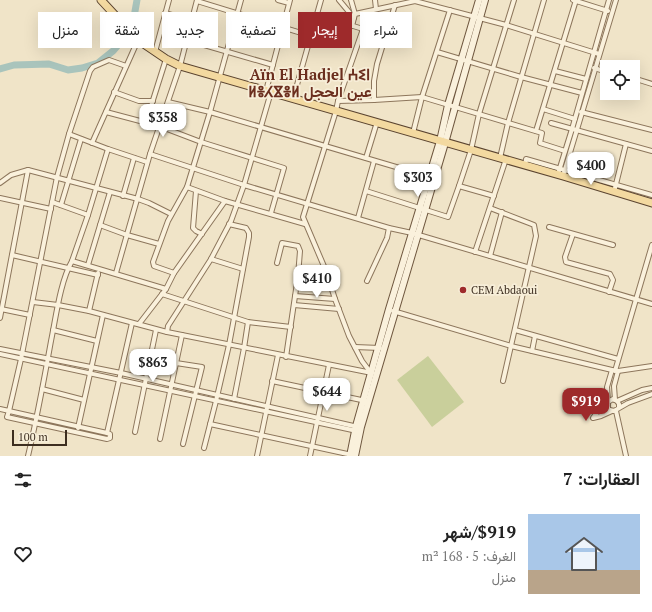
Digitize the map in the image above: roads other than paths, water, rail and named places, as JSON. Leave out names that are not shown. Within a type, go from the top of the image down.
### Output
[{"type":"main road","points":[[101,0],[111,12]]},
{"type":"main road","points":[[477,18],[479,0]]},
{"type":"main road","points":[[352,456],[365,401],[432,177],[451,106],[477,18],[485,0]]},
{"type":"main road","points":[[150,48],[180,66],[524,165],[561,172],[615,188],[652,203]]},
{"type":"street","points":[[165,12],[169,0]]},
{"type":"street","points":[[238,12],[241,0]]},
{"type":"street","points":[[278,0],[290,2],[287,12]]},
{"type":"street","points":[[318,12],[321,0]]},
{"type":"street","points":[[339,0],[354,16]]},
{"type":"street","points":[[351,0],[354,16],[352,26],[360,28]]},
{"type":"street","points":[[375,0],[376,9]]},
{"type":"street","points":[[367,12],[416,0],[506,25],[599,54]]},
{"type":"street","points":[[366,191],[448,217],[471,150],[479,114],[514,0]]},
{"type":"street","points":[[475,252],[494,196],[503,159],[508,123],[544,0]]},
{"type":"street","points":[[536,131],[551,85],[575,0],[612,12]]},
{"type":"street","points":[[561,172],[565,152],[575,130],[575,119],[580,112],[582,93],[609,0]]},
{"type":"street","points":[[561,172],[616,0]]},
{"type":"street","points":[[194,12],[197,1],[235,12]]},
{"type":"street","points":[[374,100],[374,81],[377,64],[395,5]]},
{"type":"street","points":[[413,133],[422,97],[450,10]]},
{"type":"street","points":[[354,16],[360,14]]},
{"type":"street","points":[[155,52],[162,25]]},
{"type":"street","points":[[360,38],[338,100],[326,145],[303,217],[326,271],[335,300],[354,347],[373,374]]},
{"type":"street","points":[[92,143],[132,48]]},
{"type":"street","points":[[116,273],[138,199],[147,162],[185,48]]},
{"type":"street","points":[[217,48],[273,65]]},
{"type":"street","points":[[174,273],[156,267],[153,262],[171,214],[187,187],[202,142],[229,48]]},
{"type":"street","points":[[167,332],[168,326],[212,259],[237,204],[261,128],[278,48]]},
{"type":"street","points":[[293,99],[308,48]]},
{"type":"street","points":[[437,52],[521,77],[582,93]]},
{"type":"street","points":[[146,122],[166,59]]},
{"type":"street","points":[[126,66],[109,60],[91,69],[69,134],[57,177],[21,359],[7,417],[109,439],[110,435],[107,433],[132,323]]},
{"type":"street","points":[[590,67],[600,70]]},
{"type":"street","points":[[555,71],[586,80]]},
{"type":"street","points":[[640,80],[652,84]]},
{"type":"street","points":[[114,92],[139,101],[153,101]]},
{"type":"street","points":[[338,100],[374,100],[422,97],[542,133],[540,143],[565,152]]},
{"type":"street","points":[[168,102],[210,112],[432,177]]},
{"type":"street","points":[[543,109],[575,119]]},
{"type":"street","points":[[106,112],[159,126],[202,142],[284,168],[271,214]]},
{"type":"street","points":[[580,112],[652,130]]},
{"type":"street","points":[[366,158],[377,122]]},
{"type":"street","points":[[551,123],[652,151]]},
{"type":"street","points":[[69,134],[147,162]]},
{"type":"street","points":[[61,205],[81,139]]},
{"type":"street","points":[[626,144],[615,188],[652,195]]},
{"type":"street","points":[[28,456],[36,423],[58,305],[68,268],[72,261],[88,215],[108,149]]},
{"type":"street","points":[[150,154],[244,185],[652,304]]},
{"type":"street","points":[[123,196],[134,158]]},
{"type":"street","points":[[358,218],[374,161]]},
{"type":"street","points":[[0,318],[28,170]]},
{"type":"street","points":[[0,183],[11,175],[28,170],[138,199],[171,214]]},
{"type":"street","points":[[459,186],[494,196]]},
{"type":"street","points":[[187,187],[225,201],[305,224]]},
{"type":"street","points":[[196,190],[193,228],[202,234]]},
{"type":"street","points":[[88,265],[110,192]]},
{"type":"street","points":[[0,198],[50,209]]},
{"type":"street","points":[[139,324],[166,289],[174,273],[225,201]]},
{"type":"street","points":[[52,202],[88,215]]},
{"type":"street","points":[[490,208],[534,225],[536,236],[503,381]]},
{"type":"street","points":[[490,256],[502,212]]},
{"type":"street","points":[[204,448],[218,396],[229,345],[249,233],[246,228],[229,224]]},
{"type":"street","points":[[100,225],[127,235],[159,244]]},
{"type":"street","points":[[549,227],[613,245]]},
{"type":"street","points":[[367,281],[387,238],[388,228]]},
{"type":"street","points":[[573,234],[565,257],[566,262],[610,274],[613,280],[609,292]]},
{"type":"street","points":[[277,263],[282,243],[298,246],[300,251],[298,276],[286,357]]},
{"type":"street","points":[[626,456],[615,410],[619,404],[616,400],[614,386],[615,371],[652,246]]},
{"type":"street","points":[[12,255],[98,275]]},
{"type":"street","points":[[212,259],[243,269]]},
{"type":"street","points":[[72,261],[100,268],[166,289]]},
{"type":"street","points":[[89,311],[100,268]]},
{"type":"street","points":[[298,276],[305,276],[326,271]]},
{"type":"street","points":[[162,294],[248,322],[291,327]]},
{"type":"street","points":[[295,296],[335,300]]},
{"type":"street","points":[[32,302],[89,311],[156,330],[373,374]]},
{"type":"street","points":[[294,305],[339,309]]},
{"type":"street","points":[[1,309],[30,315]]},
{"type":"street","points":[[392,310],[511,346],[615,371],[652,366]]},
{"type":"street","points":[[77,432],[103,316]]},
{"type":"street","points":[[234,399],[248,322]]},
{"type":"street","points":[[54,330],[97,341]]},
{"type":"street","points":[[135,432],[156,330]]},
{"type":"street","points":[[514,330],[618,359]]},
{"type":"street","points":[[160,439],[182,335]]},
{"type":"street","points":[[532,351],[535,336]]},
{"type":"street","points":[[354,347],[381,348]]},
{"type":"street","points":[[0,349],[121,373],[145,380],[171,385],[216,401],[267,409],[358,429]]},
{"type":"street","points":[[0,354],[170,391],[196,393],[234,399],[267,409]]},
{"type":"street","points":[[257,456],[278,355]]},
{"type":"street","points":[[176,363],[202,367],[183,444]]},
{"type":"street","points":[[310,456],[329,365]]},
{"type":"street","points":[[615,371],[607,387],[608,408],[615,410]]},
{"type":"street","points":[[272,381],[365,401]]},
{"type":"street","points":[[652,388],[612,400],[598,411],[593,418],[652,394]]},
{"type":"street","points":[[42,389],[84,400]]},
{"type":"street","points":[[0,409],[107,433]]},
{"type":"street","points":[[210,424],[352,456]]},
{"type":"waterway","points":[[0,69],[14,65],[49,64],[68,70],[82,68],[98,63],[113,51],[125,37],[134,17],[137,0]]},
{"type":"place","name":"CEM Abdaoui","points":[[463,290]]},
{"type":"district","name":"Aïn El Hadjel ⵄⵉⵏ ⵍⴻⵃⴵⴻⵍ عين الحجل","points":[[310,84]]}]
